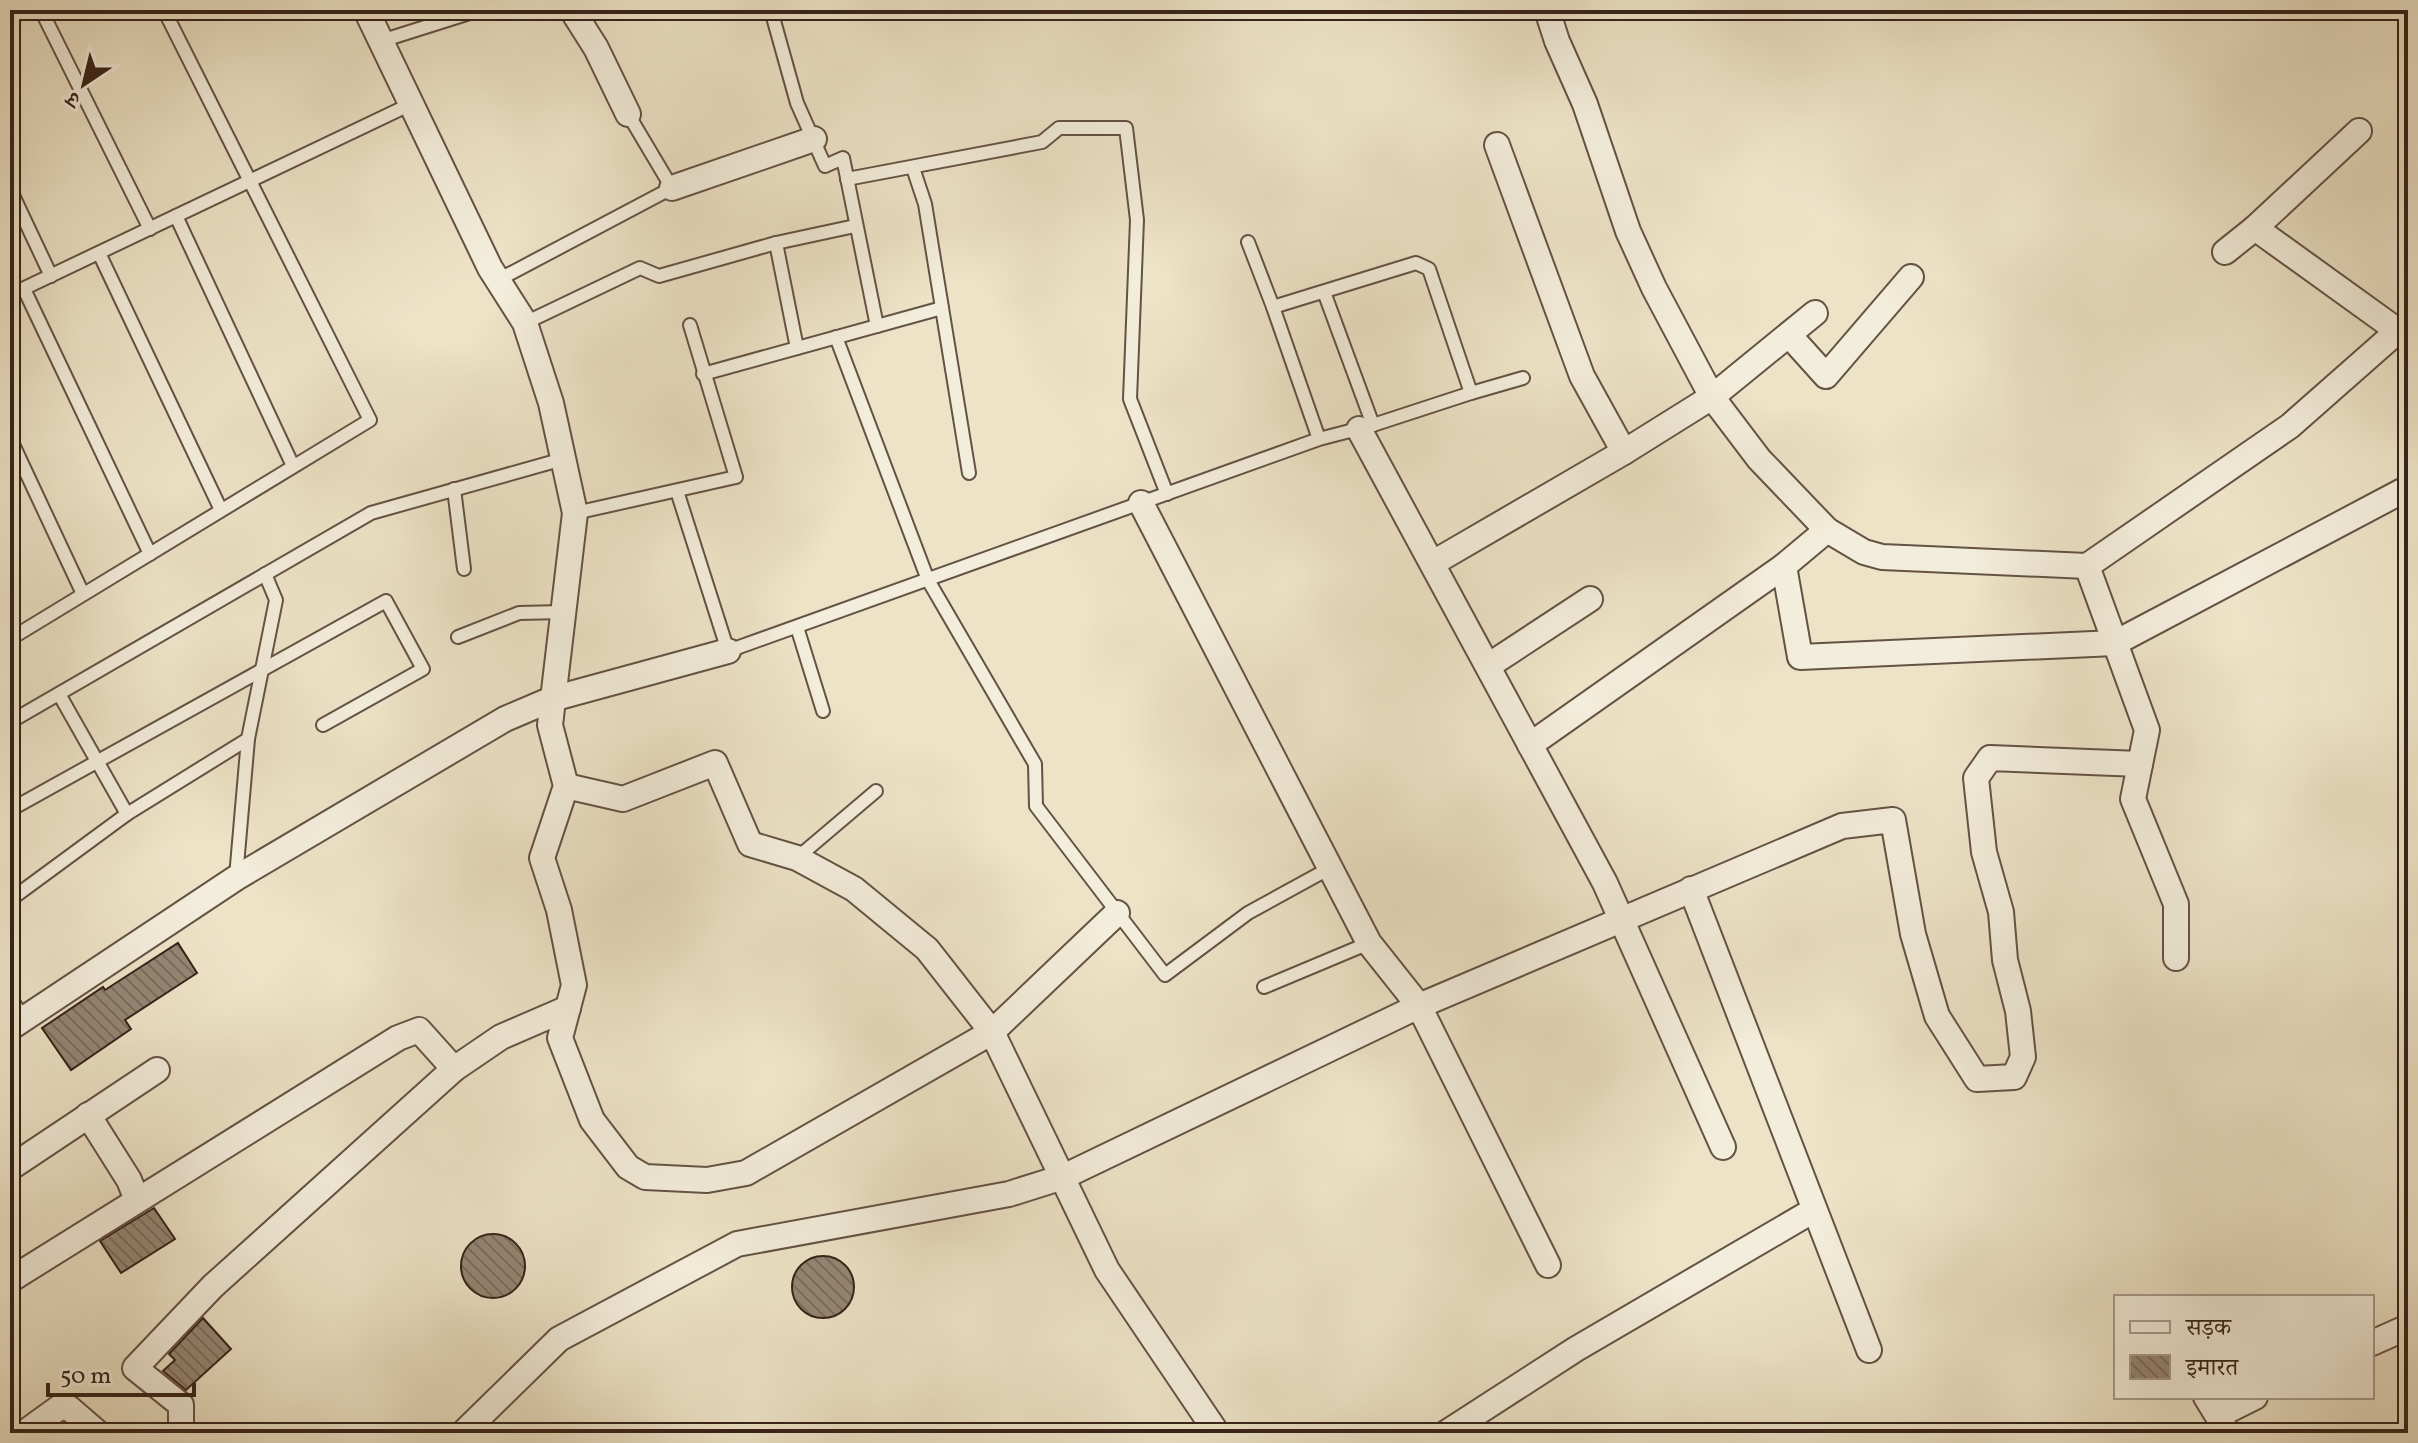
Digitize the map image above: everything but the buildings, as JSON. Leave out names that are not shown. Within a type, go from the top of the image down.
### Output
[{"type":"street","points":[[366,10],[498,280],[525,323],[551,403],[575,513],[550,725],[566,786],[542,858],[559,910],[574,985],[560,1038],[592,1120],[628,1167],[645,1177],[707,1180],[746,1173],[992,1032],[1117,913]]},
{"type":"street","points":[[572,10],[596,48],[628,114]]},
{"type":"street","points":[[1547,10],[1585,104],[1628,231],[1712,397],[1759,459],[1827,530],[1864,552],[1882,557],[2087,566],[2290,426],[2403,327],[2255,228]]},
{"type":"street","points":[[2225,252],[2359,131]]},
{"type":"street","points":[[672,188],[814,139]]},
{"type":"street","points":[[1497,145],[1582,376],[1624,452]]},
{"type":"street","points":[[1789,335],[1826,376],[1911,277]]},
{"type":"street","points":[[1433,563],[1712,397],[1815,313]]},
{"type":"street","points":[[1366,427],[1433,563],[1621,919],[1723,1147]]},
{"type":"street","points":[[1784,566],[1800,657],[2115,643],[2408,488]]},
{"type":"street","points":[[1141,503],[1369,943],[1419,1006],[1548,1265]]},
{"type":"street","points":[[1530,745],[1784,566],[1827,530]]},
{"type":"street","points":[[2087,566],[2147,730],[2133,799],[2176,904],[2176,958]]},
{"type":"street","points":[[1488,666],[1590,599]]},
{"type":"street","points":[[17,1024],[236,878],[505,719],[552,699],[728,651]]},
{"type":"street","points":[[463,1433],[559,1339],[737,1244],[1009,1194],[1063,1177],[1419,1006],[1842,826],[1893,820],[1913,934],[1937,1016],[1977,1079],[2014,1077],[2023,1057],[2018,1011],[2005,960],[2001,912],[1984,852],[1976,778],[1990,758],[2140,764]]},
{"type":"street","points":[[566,786],[623,799],[715,763],[750,844],[797,858],[854,889],[927,949],[992,1032],[1107,1270],[1217,1433]]},
{"type":"street","points":[[1691,889],[1869,1350]]},
{"type":"street","points":[[181,1433],[181,1405],[135,1368],[213,1286],[454,1069],[501,1037],[568,1008]]},
{"type":"street","points":[[10,1280],[398,1038],[419,1030],[454,1069]]},
{"type":"street","points":[[10,1168],[157,1070]]},
{"type":"street","points":[[88,1115],[129,1180],[137,1200]]},
{"type":"street","points":[[1446,1433],[1576,1349],[1814,1210]]},
{"type":"street","points":[[2374,1342],[2408,1327]]},
{"type":"street","points":[[2218,1415],[2251,1399]]},
{"type":"street","points":[[24,1433],[60,1407],[69,1408],[98,1433]]},
{"type":"lane","points":[[10,18],[27,10]]},
{"type":"lane","points":[[41,10],[150,229]]},
{"type":"lane","points":[[10,622],[13,637],[370,420],[164,10]]},
{"type":"lane","points":[[381,41],[479,10]]},
{"type":"lane","points":[[771,10],[797,103],[825,166],[843,158],[877,326]]},
{"type":"lane","points":[[10,295],[411,104]]},
{"type":"lane","points":[[498,280],[672,188],[628,114]]},
{"type":"lane","points":[[847,179],[1042,142],[1059,128],[1126,128],[1137,220],[1130,399],[1167,494]]},
{"type":"lane","points":[[913,168],[925,204],[969,473]]},
{"type":"lane","points":[[10,189],[51,276]]},
{"type":"lane","points":[[176,216],[293,466]]},
{"type":"lane","points":[[525,323],[640,268],[659,276],[776,243],[855,226]]},
{"type":"lane","points":[[1248,242],[1319,439]]},
{"type":"lane","points":[[776,243],[797,348]]},
{"type":"lane","points":[[99,253],[221,510]]},
{"type":"lane","points":[[1273,307],[1416,263],[1423,264],[1429,269],[1471,393]]},
{"type":"lane","points":[[24,289],[150,554]]},
{"type":"lane","points":[[1324,292],[1366,427]]},
{"type":"lane","points":[[703,374],[942,308]]},
{"type":"lane","points":[[575,513],[736,477],[690,325]]},
{"type":"lane","points":[[836,337],[928,580],[1035,764],[1036,806],[1165,975],[1248,913],[1330,868]]},
{"type":"lane","points":[[677,491],[728,651],[1319,439],[1523,378]]},
{"type":"lane","points":[[10,438],[83,594]]},
{"type":"lane","points":[[10,722],[371,513],[563,459]]},
{"type":"lane","points":[[454,489],[464,569]]},
{"type":"lane","points":[[236,878],[248,739],[276,600],[265,574]]},
{"type":"lane","points":[[10,810],[386,601],[423,669],[323,725]]},
{"type":"lane","points":[[458,637],[519,613],[563,612]]},
{"type":"lane","points":[[797,627],[823,711]]},
{"type":"lane","points":[[59,694],[127,814]]},
{"type":"lane","points":[[10,900],[127,814],[248,739]]},
{"type":"lane","points":[[797,858],[876,791]]},
{"type":"lane","points":[[1264,987],[1369,943]]},
{"type":"lane","points":[[10,997],[17,1024]]}]
